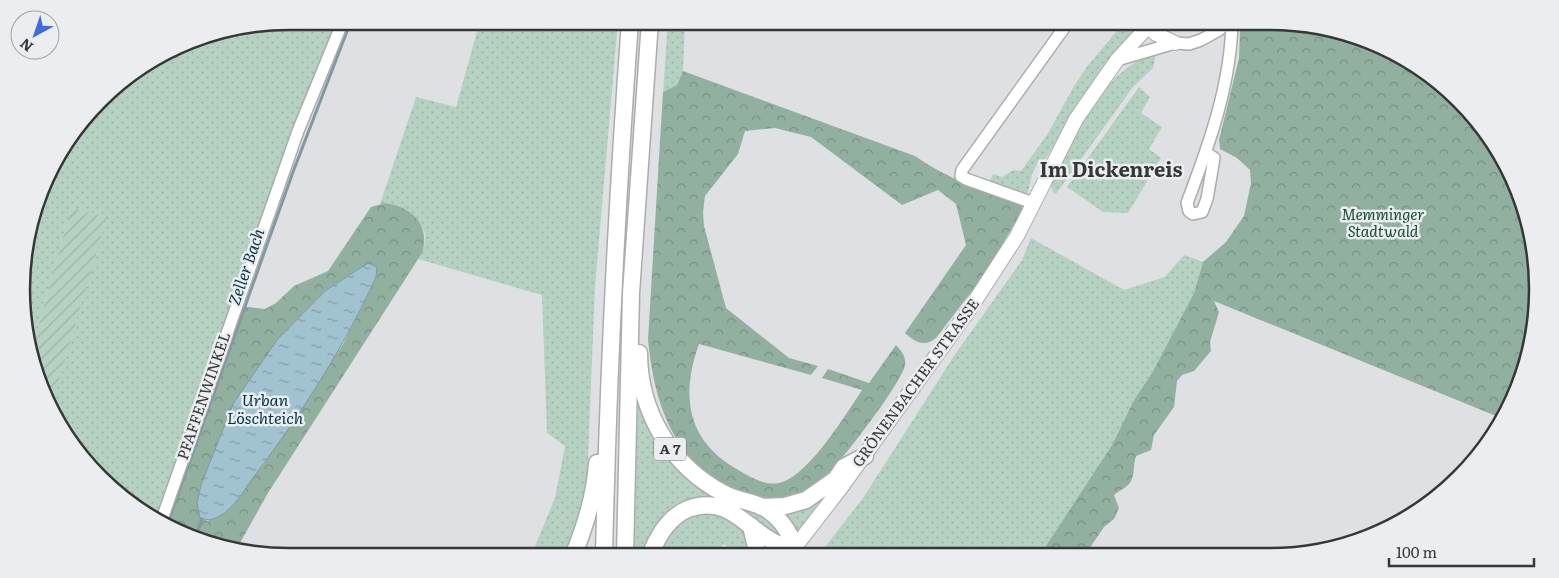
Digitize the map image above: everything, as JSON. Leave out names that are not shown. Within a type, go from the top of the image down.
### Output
[{"type":"highway","points":[[604,548],[617,196],[629,30]]},
{"type":"highway","name":"A 7","points":[[624,548],[631,293],[649,30]]},
{"type":"highway","name":"A 7","points":[[631,293],[640,306],[639,368],[651,415],[665,443],[679,460],[709,486],[746,503],[763,507],[791,535],[792,548]]},
{"type":"highway","points":[[576,548],[596,480],[598,429],[609,408]]},
{"type":"highway","points":[[763,507],[785,506],[806,500],[836,479],[844,467],[864,456]]},
{"type":"highway","points":[[654,548],[666,526],[683,511],[707,504],[731,511],[785,548]]},
{"type":"highway","points":[[751,526],[756,548]]},
{"type":"main road","name":"GRÖNENBACHER STRASSE","points":[[795,548],[864,456],[998,267],[1076,119],[1117,60],[1144,30]]},
{"type":"main road","points":[[1154,30],[1156,34],[1175,43]]},
{"type":"street","name":"PFAFFENWINKEL","points":[[163,515],[298,131],[339,30]]},
{"type":"street","points":[[1033,203],[966,179],[962,176],[962,170],[1062,30]]},
{"type":"street","points":[[1117,60],[1175,43],[1189,44],[1219,30]]},
{"type":"street","points":[[1206,153],[1230,59],[1231,30]]},
{"type":"green space","points":[[332,30],[298,118],[159,513],[118,484],[94,460],[74,433],[54,397],[106,217],[71,208],[35,339],[30,289],[32,255],[39,222],[57,174],[74,145],[94,118],[118,94],[145,74],[174,57],[206,44],[255,32]]},
{"type":"green space","points":[[477,30],[617,30],[595,286],[587,482],[580,521],[570,548],[534,548],[555,498],[565,446],[547,433],[542,295],[418,259],[424,247],[425,236],[423,229],[418,222],[410,217],[380,204],[416,97],[456,107]]},
{"type":"green space","points":[[667,30],[685,30],[683,71],[677,85],[663,92]]},
{"type":"green space","points":[[1118,30],[1134,30],[1099,72],[1043,163],[1038,162],[1032,174],[1028,193],[1023,194],[989,183],[993,174],[1002,177],[1013,170],[1021,171],[1047,135],[1086,68]]},
{"type":"green space","name":"Memminger Stadtwald","points":[[1240,30],[1304,32],[1337,39],[1369,50],[1400,65],[1441,94],[1465,118],[1485,145],[1502,174],[1520,222],[1527,255],[1529,289],[1527,323],[1520,356],[1509,388],[1495,416],[1214,301],[1219,312],[1210,342],[1211,351],[1194,371],[1182,375],[1177,381],[1174,407],[1154,435],[1151,450],[1136,456],[1133,477],[1130,483],[1114,495],[1119,508],[1114,519],[1104,527],[1090,548],[1045,548],[1112,445],[1134,400],[1152,373],[1194,293],[1203,262],[1226,242],[1244,216],[1251,183],[1250,170],[1237,158],[1220,149],[1219,140],[1239,58]]},
{"type":"green space","points":[[1156,53],[1153,68],[1133,87],[1056,194],[1054,193],[1050,185],[1091,108],[1120,74],[1137,62]]},
{"type":"green space","points":[[683,71],[915,156],[939,171],[964,183],[1022,205],[1023,209],[985,274],[936,338],[932,341],[920,343],[905,333],[966,245],[956,204],[938,190],[902,205],[811,137],[775,128],[745,131],[738,154],[705,196],[703,211],[704,226],[726,308],[789,358],[818,366],[811,375],[699,344],[693,363],[690,400],[692,417],[699,432],[722,459],[758,480],[774,484],[779,483],[790,478],[814,457],[862,390],[822,378],[828,369],[869,383],[896,345],[905,359],[902,374],[882,405],[831,471],[815,484],[801,492],[786,497],[768,498],[738,490],[716,479],[697,465],[671,429],[655,386],[648,339],[663,92],[677,85]]},
{"type":"green space","points":[[1139,87],[1150,97],[1141,113],[1162,127],[1149,149],[1161,158],[1128,213],[1103,212],[1067,187]]},
{"type":"green space","points":[[385,203],[395,205],[411,213],[421,226],[424,234],[422,253],[268,493],[240,543],[206,534],[168,518],[241,306],[265,309],[276,303],[294,286],[328,271],[371,207]],"holes":[[[368,263],[377,267],[376,277],[343,344],[265,462],[229,509],[208,521],[200,518],[277,340],[325,291]]]},
{"type":"green space","points":[[71,208],[107,217],[54,397],[44,372],[35,339]]},
{"type":"green space","points":[[1031,238],[1124,290],[1165,277],[1184,255],[1203,262],[1194,293],[1152,373],[1134,400],[1112,445],[1045,548],[824,548],[863,498],[956,353],[1022,260]]},
{"type":"green space","points":[[638,400],[657,439],[769,519],[786,540],[693,501],[650,548],[634,548]]},
{"type":"green space","points":[[824,496],[796,533],[777,512]]},
{"type":"green space","points":[[699,512],[721,515],[729,518],[741,527],[750,548],[729,548],[724,544],[721,548],[660,548],[677,521]]},
{"type":"water","name":"Urban Löschteich","points":[[368,263],[377,267],[376,277],[350,329],[306,404],[234,504],[216,518],[209,520],[200,518],[197,503],[201,485],[233,404],[277,340],[325,291]]},
{"type":"waterway","name":"Zeller Bach","points":[[169,518],[293,172],[348,30]]},
{"type":"waterway","name":"Zeller Bach","points":[[198,531],[202,519]]},
{"type":"district","name":"Im Dickenreis","points":[[1111,170]]}]
